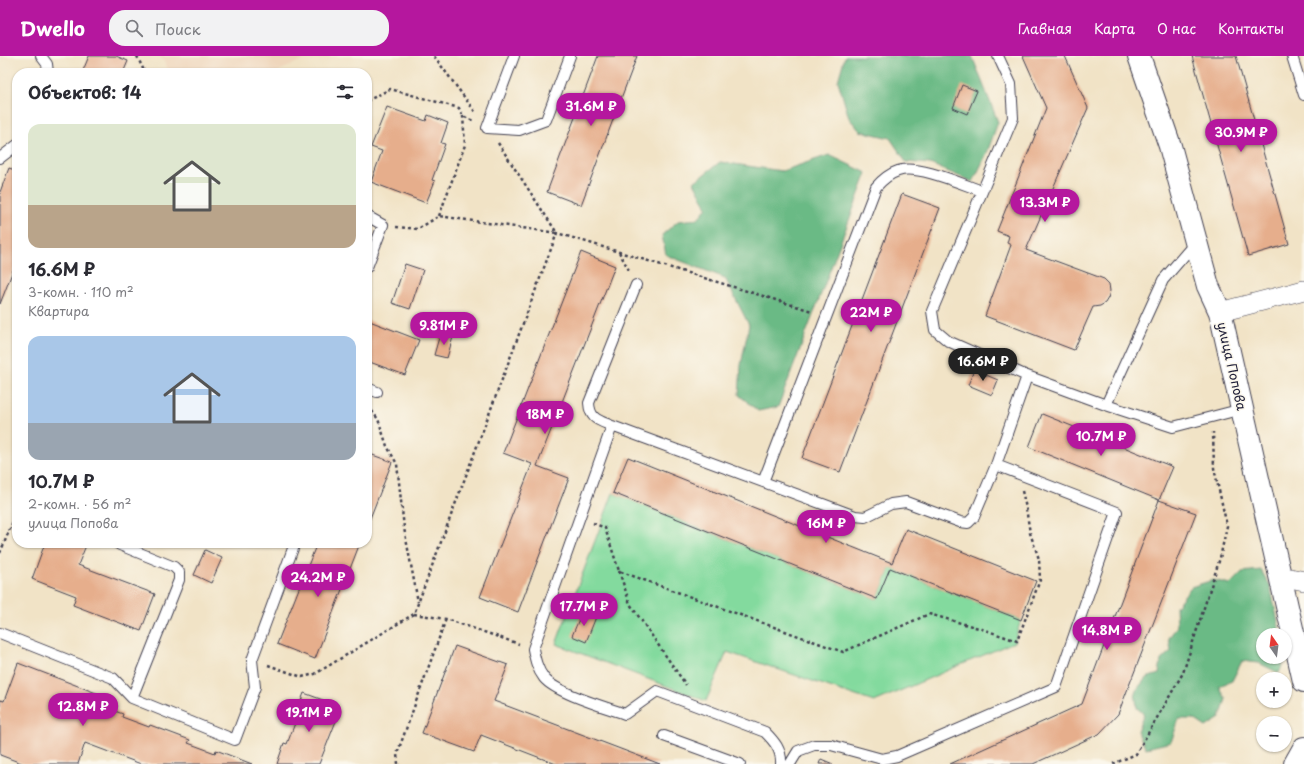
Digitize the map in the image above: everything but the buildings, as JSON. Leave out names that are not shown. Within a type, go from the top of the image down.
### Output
[{"type":"street","name":"улица Попова","points":[[1139,56],[1170,146],[1208,286],[1220,312],[1304,681]]},
{"type":"street","points":[[1220,312],[1304,290]]},
{"type":"street","points":[[1281,576],[1304,582]]},
{"type":"street","points":[[1295,764],[1304,748]]},
{"type":"lane","points":[[41,56],[47,68]]},
{"type":"lane","points":[[514,56],[487,128],[519,130],[546,120],[570,56]]},
{"type":"lane","points":[[998,56],[1011,84],[1013,118],[932,311],[935,330],[948,341],[1027,376],[1106,405],[1173,427],[1242,409]]},
{"type":"lane","points":[[1292,56],[1304,95]]},
{"type":"lane","points":[[0,158],[12,149]]},
{"type":"lane","points":[[763,482],[876,187],[886,176],[900,170],[918,170],[982,191]]},
{"type":"lane","points":[[372,219],[383,225],[372,254]]},
{"type":"lane","points":[[1106,405],[1163,280],[1197,242]]},
{"type":"lane","points":[[636,285],[589,403],[590,412],[595,419],[855,516],[865,517],[891,504],[906,502],[960,522],[968,523],[974,517],[996,465],[1027,376]]},
{"type":"lane","points":[[372,390],[377,392]]},
{"type":"lane","points":[[612,426],[533,649],[537,665],[544,678],[556,688],[625,714],[657,691],[765,732],[776,742],[781,757],[781,764]]},
{"type":"lane","points":[[790,764],[798,751],[814,745],[831,745],[882,759],[897,756],[1056,687],[1117,512],[996,465]]},
{"type":"lane","points":[[127,548],[174,567],[179,572],[179,580],[132,698]]},
{"type":"lane","points":[[0,633],[112,678],[132,698],[235,740],[255,687],[252,660],[292,548]]},
{"type":"lane","points":[[664,736],[740,764]]},
{"type":"path","points":[[137,56],[143,68]]},
{"type":"path","points":[[372,98],[390,89],[459,108],[463,116],[465,145],[439,216],[418,229],[383,225]]},
{"type":"path","points":[[463,116],[487,128]]},
{"type":"path","points":[[439,216],[557,233],[827,316]]},
{"type":"path","points":[[414,614],[557,233]]},
{"type":"path","points":[[619,251],[636,285]]},
{"type":"path","points":[[372,411],[378,419],[387,446],[397,464],[404,528],[418,602]]},
{"type":"path","points":[[1113,764],[1136,754],[1183,673],[1220,558],[1227,526],[1214,468],[1212,418]]},
{"type":"path","points":[[619,571],[843,652],[929,614],[982,629],[1017,641],[1040,580],[1039,559],[1030,533],[1026,508],[1020,486],[1012,471]]},
{"type":"path","points":[[580,517],[605,528],[630,604],[702,708]]},
{"type":"path","points":[[0,553],[12,524]]},
{"type":"path","points":[[252,660],[302,677],[315,674],[414,614],[446,619],[533,649]]},
{"type":"path","points":[[398,764],[397,754],[446,619]]},
{"type":"shaded area","points":[[161,56],[310,56],[285,68],[167,68]]},
{"type":"green space","points":[[845,56],[972,56],[998,122],[987,153],[973,182],[930,164],[906,162],[890,138],[860,131],[849,118],[838,81]]},
{"type":"green space","points":[[829,155],[867,173],[778,407],[758,411],[739,395],[741,365],[749,325],[725,278],[666,255],[662,235],[678,221],[698,219],[707,207],[694,182],[720,162],[782,171]]},
{"type":"green space","points":[[613,493],[877,599],[890,568],[1021,620],[1014,642],[874,702],[727,652],[706,701],[556,644]]},
{"type":"green space","points":[[1261,570],[1270,586],[1279,628],[1256,628],[1256,663],[1242,661],[1232,681],[1219,686],[1226,699],[1220,718],[1206,727],[1194,719],[1179,719],[1171,742],[1146,748],[1137,731],[1144,714],[1137,708],[1135,692],[1146,678],[1159,674],[1161,660],[1171,651],[1169,638],[1177,626],[1176,606],[1191,587],[1213,580],[1230,584],[1242,572]]},
{"type":"green space","points":[[1261,664],[1283,664],[1279,672]]}]
